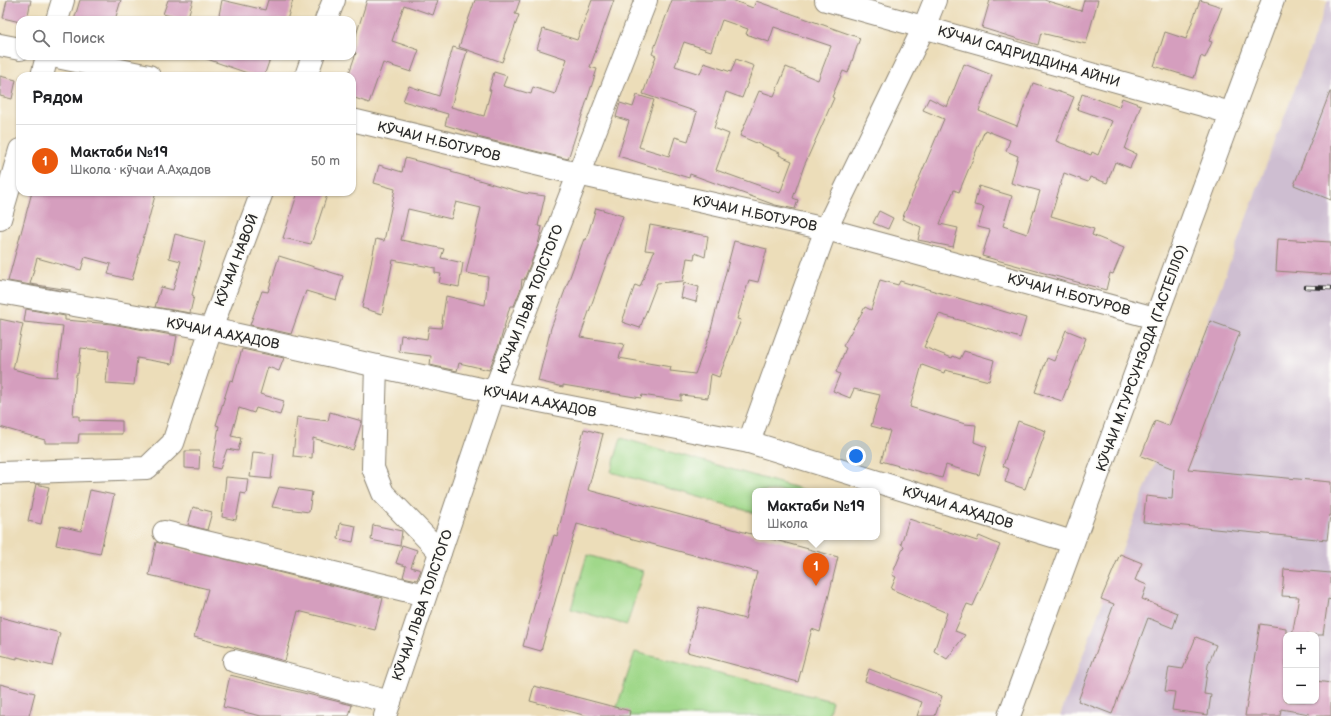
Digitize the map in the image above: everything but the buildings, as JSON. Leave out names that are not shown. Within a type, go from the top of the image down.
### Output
[{"type":"street","points":[[58,16],[63,0]]},
{"type":"street","points":[[328,16],[334,0]]},
{"type":"street","name":"КӮЧАИ ЛЬВА ТОЛСТОГО","points":[[387,709],[494,392],[646,0]]},
{"type":"street","name":"КӮЧАИ САДРИДДИНА АЙНИ","points":[[826,0],[1231,113]]},
{"type":"street","points":[[749,442],[826,228],[924,27],[935,0]]},
{"type":"street","name":"КӮЧАИ М.ТУРСУНЗОДА (ГАСТЕЛЛО)","points":[[1009,716],[1273,0]]},
{"type":"street","points":[[0,45],[16,48]]},
{"type":"street","points":[[43,72],[47,60]]},
{"type":"street","points":[[71,60],[130,72]]},
{"type":"street","points":[[307,72],[312,60]]},
{"type":"street","name":"КӮЧАИ Н.БОТУРОВ","points":[[356,121],[578,174],[826,228],[1155,318]]},
{"type":"street","points":[[0,219],[16,164]]},
{"type":"street","name":"КӮЧАИ НАВОӢ","points":[[0,473],[148,468],[173,443],[210,329],[260,196]]},
{"type":"street","name":"КӮЧАИ А.АҲАДОВ","points":[[0,292],[210,329],[494,392],[749,442],[1072,542]]},
{"type":"street","points":[[376,366],[373,468],[383,493],[440,552]]},
{"type":"street","points":[[164,532],[425,595]]},
{"type":"street","points":[[234,661],[387,709]]},
{"type":"shaded area","points":[[1328,0],[1331,0],[1331,716],[1060,716]]},
{"type":"green space","points":[[621,438],[797,488],[752,488],[752,512],[611,472]]},
{"type":"green space","points":[[587,555],[643,571],[627,625],[571,609]]},
{"type":"green space","points":[[635,652],[832,701],[828,716],[614,716]]},
{"type":"railway","points":[[1306,287],[1331,288]]},
{"type":"place","name":"Мактаби №19","points":[[816,586]]}]
